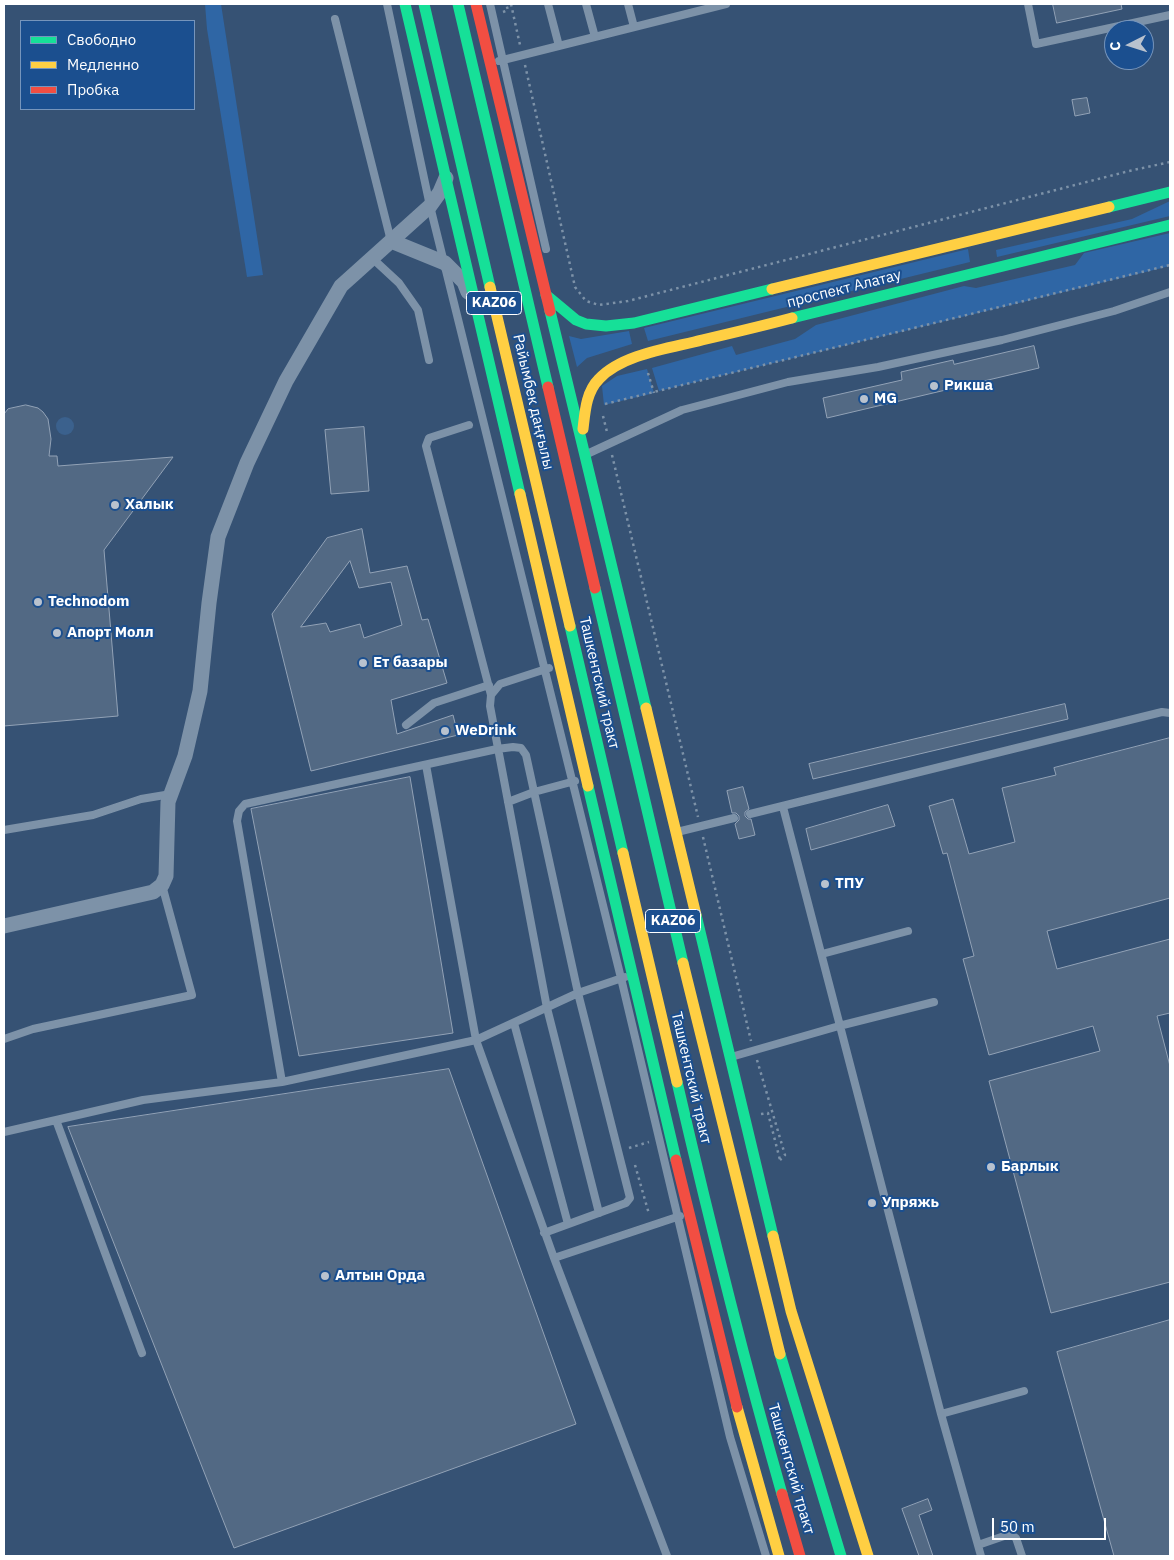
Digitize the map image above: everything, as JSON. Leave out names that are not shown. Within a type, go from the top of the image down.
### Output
[{"type":"main road","points":[[405,4],[632,974],[682,1215],[779,1556]]},
{"type":"main road","name":"Райымбек даңғылы","points":[[424,4],[564,603]]},
{"type":"main road","name":"KАZ06","points":[[458,4],[681,955],[777,1341],[840,1556]]},
{"type":"main road","points":[[476,4],[583,450],[680,831],[734,1056],[791,1311],[868,1556]]},
{"type":"main road","name":"проспект Алатау","points":[[546,295],[572,318],[590,326],[609,327],[634,323],[983,236],[1170,192]]},
{"type":"main road","name":"проспект Алатау","points":[[583,450],[584,410],[590,389],[601,374],[618,364],[643,355],[989,260],[1170,225]]},
{"type":"main road","points":[[983,236],[989,260]]},
{"type":"main road","name":"Ташкентский тракт","points":[[564,603],[706,1207],[749,1377],[800,1556]]},
{"type":"street","points":[[4,926],[153,892],[162,885],[166,876],[168,802],[185,756],[200,691],[218,537],[247,464],[286,381],[341,286],[430,206],[440,192],[446,178]]},
{"type":"street","points":[[391,241],[446,263],[464,282],[478,312]]},
{"type":"lane","points":[[387,4],[430,206],[446,263],[572,782],[682,1215],[730,1437],[766,1556]]},
{"type":"lane","points":[[490,4],[547,254]]},
{"type":"lane","points":[[548,4],[559,46]]},
{"type":"lane","points":[[586,4],[595,36]]},
{"type":"lane","points":[[628,4],[634,27]]},
{"type":"lane","points":[[490,64],[726,4]]},
{"type":"lane","points":[[1028,4],[1036,44],[1170,15]]},
{"type":"lane","points":[[335,19],[391,241]]},
{"type":"lane","points":[[372,258],[399,283],[418,310],[429,360]]},
{"type":"lane","points":[[546,295],[548,272]]},
{"type":"lane","points":[[600,479],[583,450],[609,443],[682,410],[788,382],[878,367],[1002,340],[1114,310],[1170,292]]},
{"type":"lane","points":[[469,425],[429,438],[426,446],[491,694],[490,706],[497,749],[546,1008],[599,1213]]},
{"type":"lane","points":[[491,694],[500,684],[560,664]]},
{"type":"lane","points":[[406,725],[434,703],[489,686]]},
{"type":"lane","points":[[750,814],[1162,712],[1170,713]]},
{"type":"lane","points":[[282,1082],[237,821],[239,811],[245,804],[497,749],[521,748],[526,755],[578,993],[630,1198],[626,1202],[599,1213],[544,1233]]},
{"type":"lane","points":[[426,765],[476,1040],[544,1233],[667,1556]]},
{"type":"lane","points":[[508,802],[534,792],[587,778]]},
{"type":"lane","points":[[4,830],[93,815],[140,799],[171,794]]},
{"type":"lane","points":[[783,807],[941,1414],[981,1556]]},
{"type":"lane","points":[[680,831],[734,818]]},
{"type":"lane","points":[[682,820],[680,831],[687,840]]},
{"type":"lane","points":[[4,1039],[33,1029],[192,995],[162,885]]},
{"type":"lane","points":[[822,954],[908,931]]},
{"type":"lane","points":[[4,1132],[143,1100],[282,1082],[476,1040],[578,993],[632,974]]},
{"type":"lane","points":[[734,1056],[934,1002]]},
{"type":"lane","points":[[514,1023],[568,1224]]},
{"type":"lane","points":[[734,1056],[737,1046]]},
{"type":"lane","points":[[734,1056],[741,1064]]},
{"type":"lane","points":[[56,1120],[142,1353]]},
{"type":"lane","points":[[554,1258],[682,1215]]},
{"type":"lane","points":[[803,1321],[812,1358],[815,1386]]},
{"type":"lane","points":[[941,1414],[1024,1391]]},
{"type":"lane","points":[[978,1545],[1010,1534],[1016,1538],[1022,1556]]},
{"type":"path","points":[[506,4],[508,10]]},
{"type":"path","points":[[532,101],[575,287],[586,301],[599,305],[628,301],[1170,162]]},
{"type":"path","points":[[768,1113],[780,1160],[785,1155],[754,1051],[609,443],[602,411],[604,405],[1170,265]]},
{"type":"path","points":[[647,369],[654,393]]},
{"type":"path","points":[[628,1146],[631,1155]]},
{"type":"path","points":[[634,1164],[652,1225]]},
{"type":"shaded area","points":[[205,4],[221,4],[263,275],[247,277],[207,29]]},
{"type":"shaded area","points":[[1170,201],[1170,216],[997,257],[996,250],[1132,219]]},
{"type":"shaded area","points":[[1170,233],[1170,266],[659,391],[652,368],[732,346],[736,355],[795,339],[816,325],[964,286],[976,288],[1075,265],[1084,253]]},
{"type":"shaded area","points":[[968,249],[970,262],[648,341],[644,328]]},
{"type":"shaded area","points":[[629,331],[632,344],[587,358],[577,367],[569,336],[581,339]]},
{"type":"shaded area","points":[[647,369],[654,393],[604,405],[602,386],[617,376]]},
{"type":"shaded area","points":[[61,417],[69,417],[74,422],[72,433],[61,435],[56,430],[56,422]]},
{"type":"building","points":[[1053,4],[1121,4],[1122,9],[1057,23]]},
{"type":"building","points":[[1087,98],[1090,113],[1075,116],[1072,100]]},
{"type":"building","name":"Рикша","points":[[1034,346],[1039,368],[827,418],[823,398],[902,380],[901,372],[953,360],[954,364]]},
{"type":"building","name":"Апорт Молл","points":[[26,405],[38,408],[48,419],[51,439],[49,456],[57,456],[58,466],[173,457],[104,550],[118,716],[4,726],[4,414],[8,409]]},
{"type":"building","points":[[364,427],[369,491],[331,494],[325,430]]},
{"type":"building","name":"Ет базары","points":[[362,529],[370,573],[407,566],[422,620],[428,619],[447,683],[391,700],[397,734],[453,715],[458,735],[311,771],[272,614],[327,538]],"holes":[[[350,561],[359,588],[391,582],[402,625],[364,638],[360,624],[330,632],[326,623],[301,627]]]},
{"type":"building","points":[[1065,704],[1068,719],[813,779],[809,764]]},
{"type":"building","points":[[1170,738],[1170,898],[1047,931],[1057,969],[1170,939],[1170,1013],[1157,1016],[1170,1066],[1170,1282],[1051,1313],[989,1081],[1100,1051],[1093,1026],[989,1055],[963,959],[974,956],[947,853],[943,854],[929,806],[953,799],[969,854],[1015,842],[1002,788],[1056,775],[1054,768]]},
{"type":"building","points":[[410,777],[453,1033],[299,1056],[251,809]]},
{"type":"building","points":[[743,787],[749,809],[745,812],[745,816],[751,819],[755,835],[739,839],[735,824],[739,820],[739,816],[736,813],[732,813],[727,791]]},
{"type":"building","points":[[888,805],[895,826],[811,850],[806,829]]},
{"type":"building","name":"Алтын Орда","points":[[449,1069],[576,1424],[234,1548],[68,1127]]},
{"type":"building","points":[[1170,1320],[1170,1556],[1114,1556],[1057,1352]]},
{"type":"building","points":[[928,1499],[932,1510],[919,1515],[933,1556],[919,1556],[902,1509]]},
{"type":"traffic: fast","points":[[405,4],[520,494]]},
{"type":"traffic: fast","points":[[424,4],[490,287]]},
{"type":"traffic: fast","points":[[458,4],[548,387]]},
{"type":"traffic: fast","points":[[1109,207],[1170,192]]},
{"type":"traffic: fast","points":[[792,318],[1170,225]]},
{"type":"traffic: fast","points":[[546,295],[576,320],[586,324],[606,326],[634,323],[772,289]]},
{"type":"traffic: fast","points":[[550,311],[646,708]]},
{"type":"traffic: fast","points":[[595,588],[683,963]]},
{"type":"traffic: fast","points":[[570,626],[623,853]]},
{"type":"traffic: fast","points":[[588,786],[676,1160]]},
{"type":"traffic: fast","points":[[696,915],[773,1236]]},
{"type":"traffic: fast","points":[[677,1082],[727,1288],[782,1494]]},
{"type":"traffic: fast","points":[[780,1354],[841,1556]]},
{"type":"traffic: slow","points":[[772,289],[1109,207]]},
{"type":"traffic: slow","points":[[490,287],[570,626]]},
{"type":"traffic: slow","points":[[583,429],[587,402],[591,390],[599,379],[620,363],[662,349],[792,318]]},
{"type":"traffic: slow","points":[[520,494],[588,786]]},
{"type":"traffic: slow","points":[[646,708],[696,915]]},
{"type":"traffic: slow","points":[[623,853],[677,1082]]},
{"type":"traffic: slow","points":[[683,963],[780,1354]]},
{"type":"traffic: slow","points":[[773,1236],[791,1311],[868,1556]]},
{"type":"traffic: slow","points":[[737,1407],[779,1556]]},
{"type":"traffic: jam","points":[[476,4],[550,311]]},
{"type":"traffic: jam","points":[[548,387],[595,588]]},
{"type":"traffic: jam","points":[[676,1160],[737,1407]]},
{"type":"traffic: jam","points":[[782,1494],[800,1556]]},
{"type":"place","name":"Рикша","points":[[934,386]]},
{"type":"place","name":"MG","points":[[864,399]]},
{"type":"place","name":"Халык","points":[[115,505]]},
{"type":"place","name":"Technodom","points":[[38,602]]},
{"type":"place","name":"Апорт Молл","points":[[57,633]]},
{"type":"place","name":"Ет базары","points":[[363,663]]},
{"type":"place","name":"WeDrink","points":[[445,731]]},
{"type":"place","name":"ТПУ","points":[[825,884]]},
{"type":"place","name":"Барлык","points":[[991,1167]]},
{"type":"place","name":"Упряжь","points":[[872,1203]]},
{"type":"place","name":"Алтын Орда","points":[[325,1276]]}]
